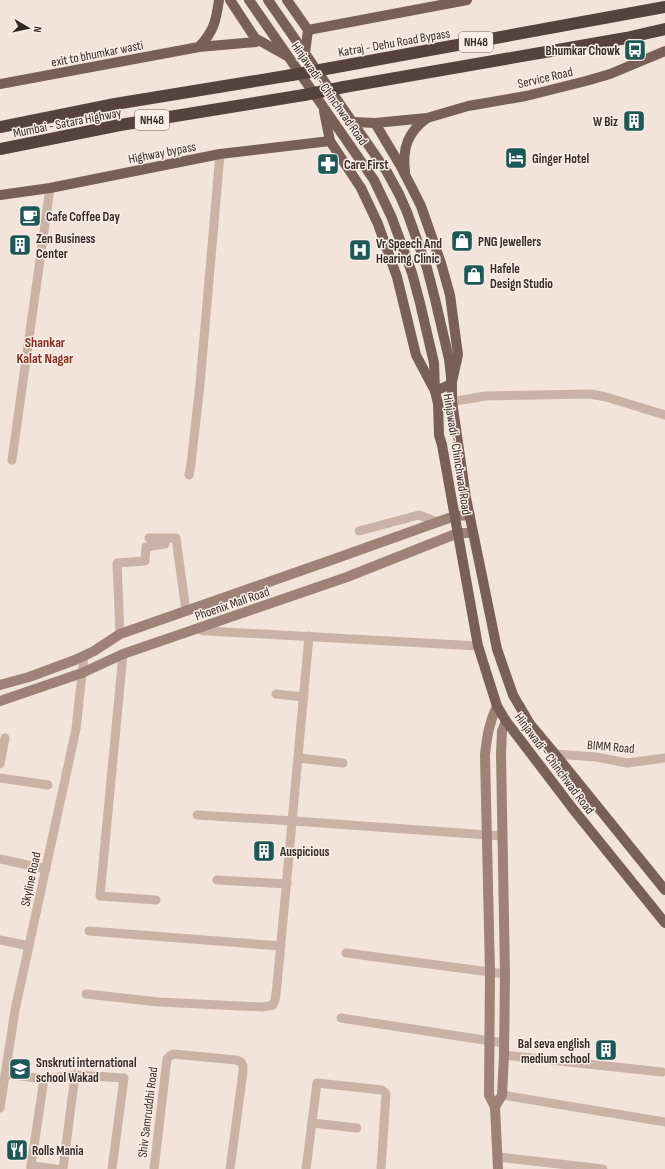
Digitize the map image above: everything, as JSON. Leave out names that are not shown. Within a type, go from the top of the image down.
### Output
[{"type":"highway","name":"Katraj - Dehu Road Bypass","points":[[292,74],[665,7]]},
{"type":"highway","name":"Mumbai - Satara Highway","points":[[0,149],[120,125],[304,95],[626,38],[665,29]]},
{"type":"highway","name":"Mumbai - Satara Highway","points":[[0,127],[116,104],[292,74]]},
{"type":"main road","points":[[199,47],[208,38],[212,30],[219,0]]},
{"type":"main road","points":[[230,0],[255,38],[289,57]]},
{"type":"main road","name":"Hinjawadi - Chinchwad Road","points":[[248,0],[374,180],[392,218],[412,272],[434,363],[439,435],[478,646],[498,706],[506,721],[573,809],[665,924]]},
{"type":"main road","name":"Hinjawadi - Chinchwad Road","points":[[268,0],[387,172],[406,212],[427,268],[449,359],[452,382],[452,401],[466,498],[473,533],[497,649],[513,695],[530,724],[665,890]]},
{"type":"main road","points":[[287,0],[308,30],[305,53]]},
{"type":"main road","points":[[308,30],[467,0]]},
{"type":"main road","name":"exit to bhumkar wasti","points":[[0,84],[199,47],[256,42]]},
{"type":"main road","name":"Service Road","points":[[353,122],[375,123],[427,118],[468,106],[526,96],[610,74],[665,51]]},
{"type":"main road","points":[[324,108],[330,141],[361,188],[378,224],[397,277],[416,355],[435,391],[449,385],[452,382],[458,355],[450,295],[441,263],[421,206],[405,174],[375,123]]},
{"type":"main road","points":[[405,174],[407,142],[418,124],[427,118]]},
{"type":"main road","name":"Highway bypass","points":[[0,195],[50,188],[220,154],[330,141]]},
{"type":"street","points":[[189,475],[200,384],[220,154]]},
{"type":"street","points":[[12,460],[50,188]]},
{"type":"street","points":[[438,404],[485,396],[590,394],[606,397],[665,415]]},
{"type":"street","points":[[359,531],[419,515],[437,522]]},
{"type":"street","name":"Phoenix Mall Road","points":[[0,685],[29,678],[94,652],[120,634],[334,560],[454,516],[470,515]]},
{"type":"street","name":"Phoenix Mall Road","points":[[0,701],[82,673],[124,654],[347,577],[458,534],[473,533]]},
{"type":"street","points":[[149,538],[176,538],[186,611]]},
{"type":"street","points":[[120,634],[117,563],[146,561],[146,547],[165,544]]},
{"type":"street","points":[[198,628],[208,632],[309,636],[478,646]]},
{"type":"street","points":[[86,994],[159,1002],[268,1007],[273,1005],[275,1000],[294,821],[309,636]]},
{"type":"street","points":[[124,654],[100,896],[156,900]]},
{"type":"street","name":"Skyline Road","points":[[0,1108],[3,1078],[15,1010],[76,728],[84,656]]},
{"type":"street","points":[[276,694],[304,697]]},
{"type":"street","points":[[498,706],[492,718],[487,735],[485,755],[490,972],[490,1095],[495,1107],[498,1169]]},
{"type":"street","points":[[495,1107],[502,1095],[504,1055],[505,974],[501,754],[502,731],[506,721]]},
{"type":"street","points":[[0,764],[5,738]]},
{"type":"street","name":"BIMM Road","points":[[555,754],[596,757],[627,763],[665,758]]},
{"type":"street","points":[[299,758],[343,763]]},
{"type":"street","points":[[0,778],[48,785]]},
{"type":"street","points":[[197,815],[502,836]]},
{"type":"street","points":[[0,859],[46,869]]},
{"type":"street","points":[[217,880],[287,884]]},
{"type":"street","points":[[89,931],[281,946]]},
{"type":"street","points":[[0,940],[29,946]]},
{"type":"street","points":[[346,953],[505,974]]},
{"type":"street","points":[[341,1018],[504,1043]]},
{"type":"street","name":"Shiv Samruddhi Road","points":[[154,1169],[167,1059],[173,1054],[236,1060],[241,1062],[243,1066],[230,1169]]},
{"type":"street","points":[[504,1055],[662,1072]]},
{"type":"street","points":[[3,1078],[44,1080],[75,1075],[124,1078],[112,1169]]},
{"type":"street","points":[[63,1169],[75,1075]]},
{"type":"street","points":[[44,1080],[31,1167],[56,1169]]},
{"type":"street","points":[[306,1169],[317,1083],[382,1090],[386,1094],[381,1169]]},
{"type":"street","points":[[502,1095],[665,1122]]},
{"type":"street","points":[[312,1123],[357,1128]]},
{"type":"street","points":[[498,1157],[603,1169]]},
{"type":"place","name":"Bhumkar Chowk","points":[[635,50]]},
{"type":"place","name":"W Biz","points":[[634,121]]},
{"type":"place","name":"Ginger Hotel","points":[[516,158]]},
{"type":"place","name":"Care First","points":[[328,164]]},
{"type":"place","name":"Cafe Coffee Day","points":[[30,216]]},
{"type":"place","name":"PNG Jewellers","points":[[462,241]]},
{"type":"place","name":"Zen Business Center","points":[[20,245]]},
{"type":"place","name":"Vr Speech And Hearing Clinic","points":[[360,250]]},
{"type":"place","name":"Hafele Design Studio","points":[[474,275]]},
{"type":"place","name":"Auspicious","points":[[264,851]]},
{"type":"place","name":"Bal seva english medium school","points":[[606,1050]]},
{"type":"place","name":"Snskruti international school Wakad","points":[[20,1069]]},
{"type":"place","name":"Rolls Mania","points":[[17,1150]]},
{"type":"district","name":"Shankar Kalat Nagar","points":[[45,350]]}]
